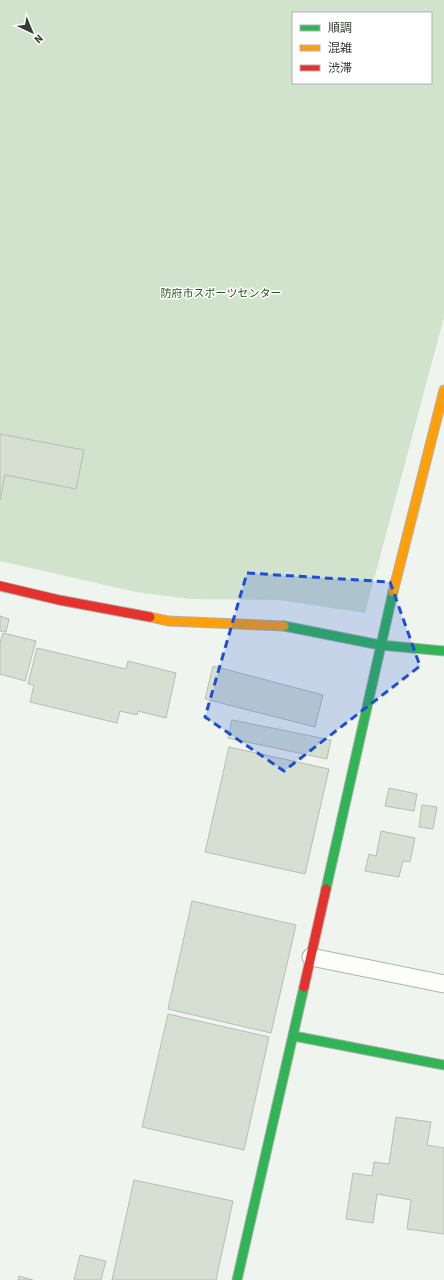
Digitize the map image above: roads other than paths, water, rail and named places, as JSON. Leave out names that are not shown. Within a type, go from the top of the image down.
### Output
[{"type":"street","points":[[237,1280],[294,1036],[380,645],[444,390]]},
{"type":"street","points":[[0,586],[59,600],[168,621],[290,626],[380,645],[444,652]]},
{"type":"street","points":[[311,957],[444,984]]},
{"type":"street","points":[[294,1036],[444,1065]]},
{"type":"park label","name":"防府市スポーツセンター","points":[[221,293]]}]
